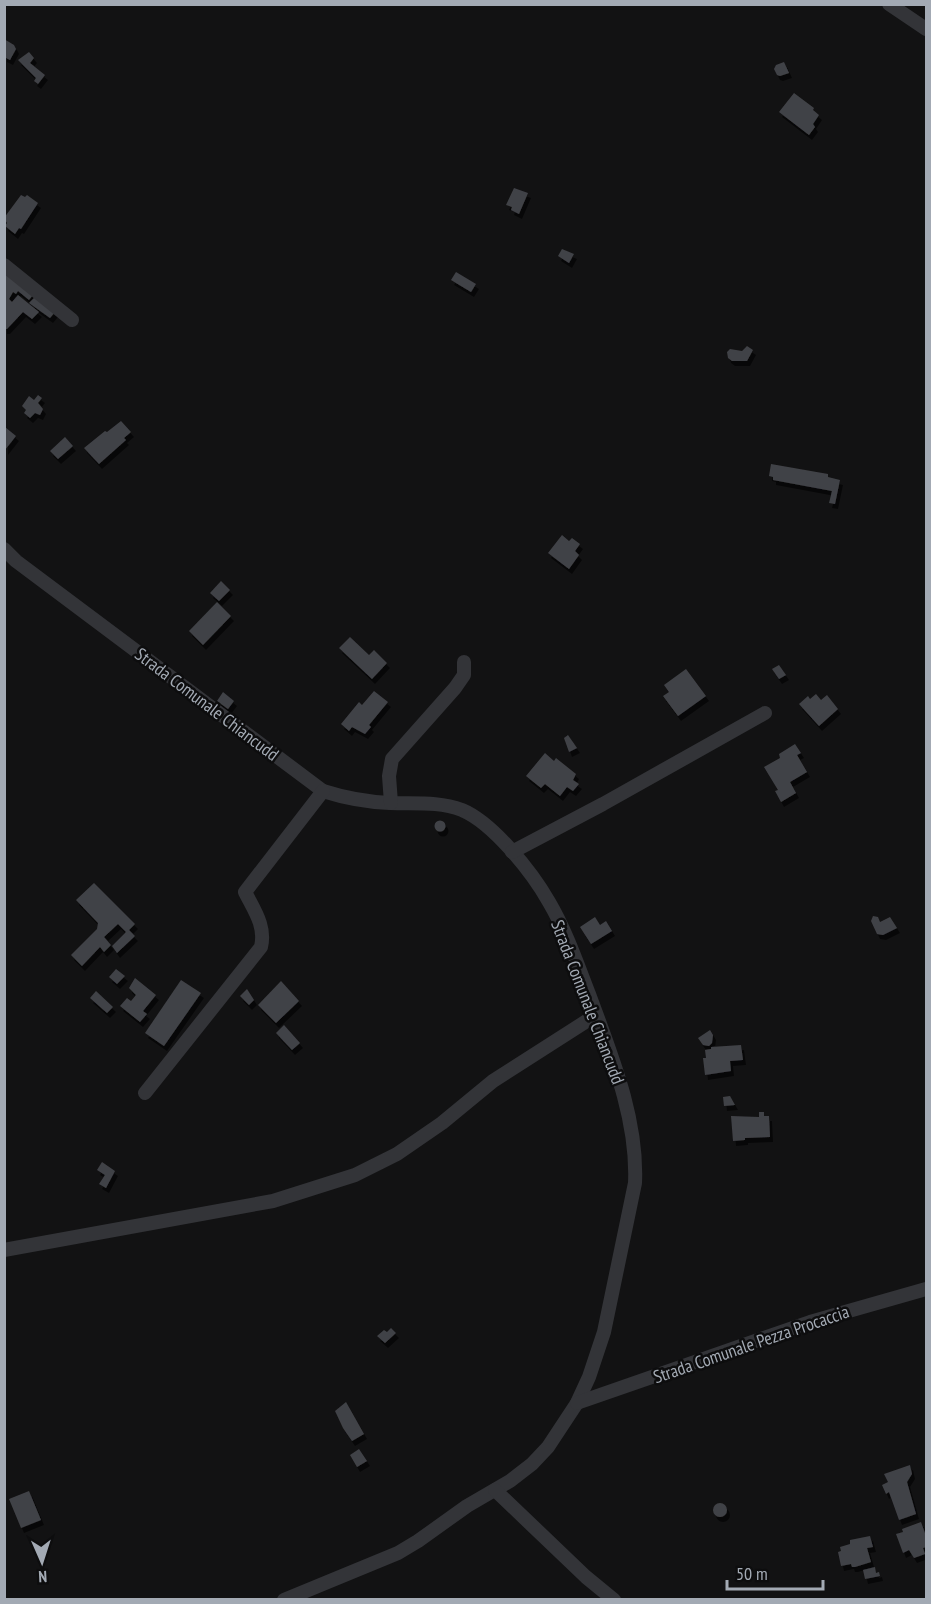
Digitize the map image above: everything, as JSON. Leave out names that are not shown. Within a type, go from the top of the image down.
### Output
[{"type":"street","points":[[889,4],[927,29]]},
{"type":"street","points":[[4,265],[72,320]]},
{"type":"street","name":"Strada Comunale Chiancudd","points":[[4,549],[16,561],[323,791],[354,800],[438,803],[462,811],[497,834],[549,901],[569,943],[623,1096],[634,1141],[636,1162],[632,1201],[604,1332],[590,1377],[577,1403],[548,1447],[532,1464],[418,1541],[398,1552],[284,1599]]},
{"type":"street","points":[[391,803],[389,776],[392,759],[455,688],[464,675],[464,662]]},
{"type":"street","points":[[512,852],[765,713]]},
{"type":"street","points":[[145,1093],[261,947],[264,936],[262,926],[245,892],[323,791]]},
{"type":"street","points":[[4,1250],[273,1201],[355,1175],[397,1154],[441,1123],[493,1081],[596,1015]]},
{"type":"street","name":"Strada Comunale Pezza Procaccia","points":[[577,1403],[810,1322],[927,1289]]},
{"type":"street","points":[[495,1490],[585,1577],[614,1599]]},
{"type":"building","points":[[4,39],[16,49],[10,60],[4,57]]},
{"type":"building","points":[[29,52],[34,58],[30,63],[45,75],[38,84],[34,81],[36,78],[18,60]]},
{"type":"building","points":[[784,62],[789,73],[777,75],[774,69],[776,65]]},
{"type":"building","points":[[794,93],[814,108],[813,110],[819,115],[809,135],[779,112]]},
{"type":"building","points":[[514,188],[528,193],[519,214],[506,205]]},
{"type":"building","points":[[21,195],[25,197],[27,195],[38,203],[21,229],[19,228],[15,234],[5,226],[7,223],[4,218]]},
{"type":"building","points":[[562,249],[574,254],[569,263],[558,256]]},
{"type":"building","points":[[4,272],[33,295],[29,300],[18,291],[16,294],[13,292],[9,299],[12,302],[18,295],[39,312],[32,319],[23,312],[7,329],[4,329]]},
{"type":"building","points":[[456,272],[476,284],[471,292],[451,280]]},
{"type":"building","points":[[35,297],[55,312],[50,318],[29,303]]},
{"type":"building","points":[[747,346],[753,350],[747,361],[732,361],[728,358],[727,352],[730,349],[742,351]]},
{"type":"building","points":[[38,395],[42,398],[38,403],[43,409],[40,415],[35,413],[30,418],[24,413],[26,410],[22,406],[29,396],[34,400]]},
{"type":"building","points":[[121,421],[131,432],[124,438],[126,440],[99,464],[84,448]]},
{"type":"building","points":[[5,427],[16,436],[5,450]]},
{"type":"building","points":[[65,437],[73,446],[58,459],[50,451]]},
{"type":"building","points":[[771,464],[828,474],[828,477],[840,480],[835,504],[829,503],[832,491],[773,480],[773,477],[769,476]]},
{"type":"building","points":[[562,535],[569,541],[572,538],[580,544],[575,551],[579,555],[569,569],[548,553]]},
{"type":"building","points":[[221,581],[230,590],[219,601],[210,593]]},
{"type":"building","points":[[217,602],[231,616],[203,645],[189,631]]},
{"type":"building","points":[[350,637],[369,655],[374,650],[387,663],[372,679],[339,648]]},
{"type":"building","points":[[779,665],[786,675],[779,679],[772,669]]},
{"type":"building","points":[[686,669],[706,696],[678,716],[663,696],[669,692],[664,685]]},
{"type":"building","points":[[374,691],[388,702],[369,725],[371,727],[365,734],[352,727],[349,731],[341,724],[359,702],[362,705]]},
{"type":"building","points":[[223,692],[234,701],[228,709],[217,701]]},
{"type":"building","points":[[816,694],[821,700],[827,695],[838,709],[819,726],[799,704],[808,696],[810,699]]},
{"type":"building","points":[[568,735],[577,748],[569,752],[564,738]]},
{"type":"building","points":[[795,744],[801,753],[797,755],[807,772],[790,782],[796,793],[781,802],[775,791],[778,790],[764,767],[780,758],[779,754]]},
{"type":"building","points":[[545,753],[554,761],[556,758],[576,774],[573,780],[579,784],[573,791],[567,787],[560,796],[545,784],[541,788],[526,776]]},
{"type":"building","points":[[440,820],[446,826],[440,832],[434,826]]},
{"type":"building","points":[[94,883],[135,924],[129,930],[135,936],[117,953],[112,946],[126,932],[118,924],[104,937],[111,945],[104,952],[100,947],[82,966],[71,955],[97,929],[98,923],[76,900]]},
{"type":"building","points":[[873,916],[878,917],[880,922],[890,917],[897,928],[883,935],[877,934],[871,921]]},
{"type":"building","points":[[595,917],[600,925],[606,921],[612,931],[591,944],[580,927]]},
{"type":"building","points":[[116,969],[125,976],[117,984],[109,977]]},
{"type":"building","points":[[135,978],[156,995],[143,1011],[147,1014],[140,1022],[120,1006],[127,998],[131,1001],[136,995],[129,988]]},
{"type":"building","points":[[181,980],[201,993],[164,1046],[145,1033]]},
{"type":"building","points":[[281,981],[299,1001],[276,1023],[258,1005]]},
{"type":"building","points":[[247,989],[254,1000],[249,1005],[240,996]]},
{"type":"building","points":[[96,991],[113,1007],[107,1013],[90,998]]},
{"type":"building","points":[[284,1025],[300,1043],[292,1050],[276,1033]]},
{"type":"building","points":[[710,1030],[713,1035],[712,1043],[709,1046],[703,1045],[698,1038]]},
{"type":"building","points":[[741,1045],[743,1060],[730,1061],[731,1071],[705,1075],[703,1058],[706,1058],[705,1050],[711,1047]]},
{"type":"building","points":[[730,1096],[735,1105],[724,1106],[723,1097]]},
{"type":"building","points":[[759,1112],[764,1112],[764,1116],[769,1116],[770,1137],[733,1141],[731,1116],[759,1117]]},
{"type":"building","points":[[102,1162],[115,1171],[106,1188],[99,1184],[105,1175],[97,1170]]},
{"type":"building","points":[[391,1328],[396,1333],[385,1343],[377,1336]]},
{"type":"building","points":[[346,1402],[364,1434],[352,1441],[335,1411]]},
{"type":"building","points":[[359,1449],[367,1461],[357,1467],[350,1455]]},
{"type":"building","points":[[910,1465],[912,1474],[907,1482],[916,1514],[899,1520],[889,1492],[886,1494],[882,1485],[888,1482],[884,1474]]},
{"type":"building","points":[[29,1491],[41,1520],[21,1528],[9,1499]]},
{"type":"building","points":[[717,1503],[723,1503],[727,1510],[723,1517],[717,1517],[713,1513],[713,1507]]},
{"type":"building","points":[[921,1522],[926,1536],[926,1547],[923,1548],[925,1554],[914,1558],[909,1550],[903,1553],[896,1534],[903,1532],[902,1529]]},
{"type":"building","points":[[870,1536],[873,1547],[867,1548],[871,1562],[855,1567],[851,1564],[841,1566],[838,1552],[841,1551],[840,1547],[850,1544],[850,1540]]},
{"type":"building","points":[[875,1567],[876,1573],[879,1572],[880,1576],[865,1579],[863,1570]]}]
